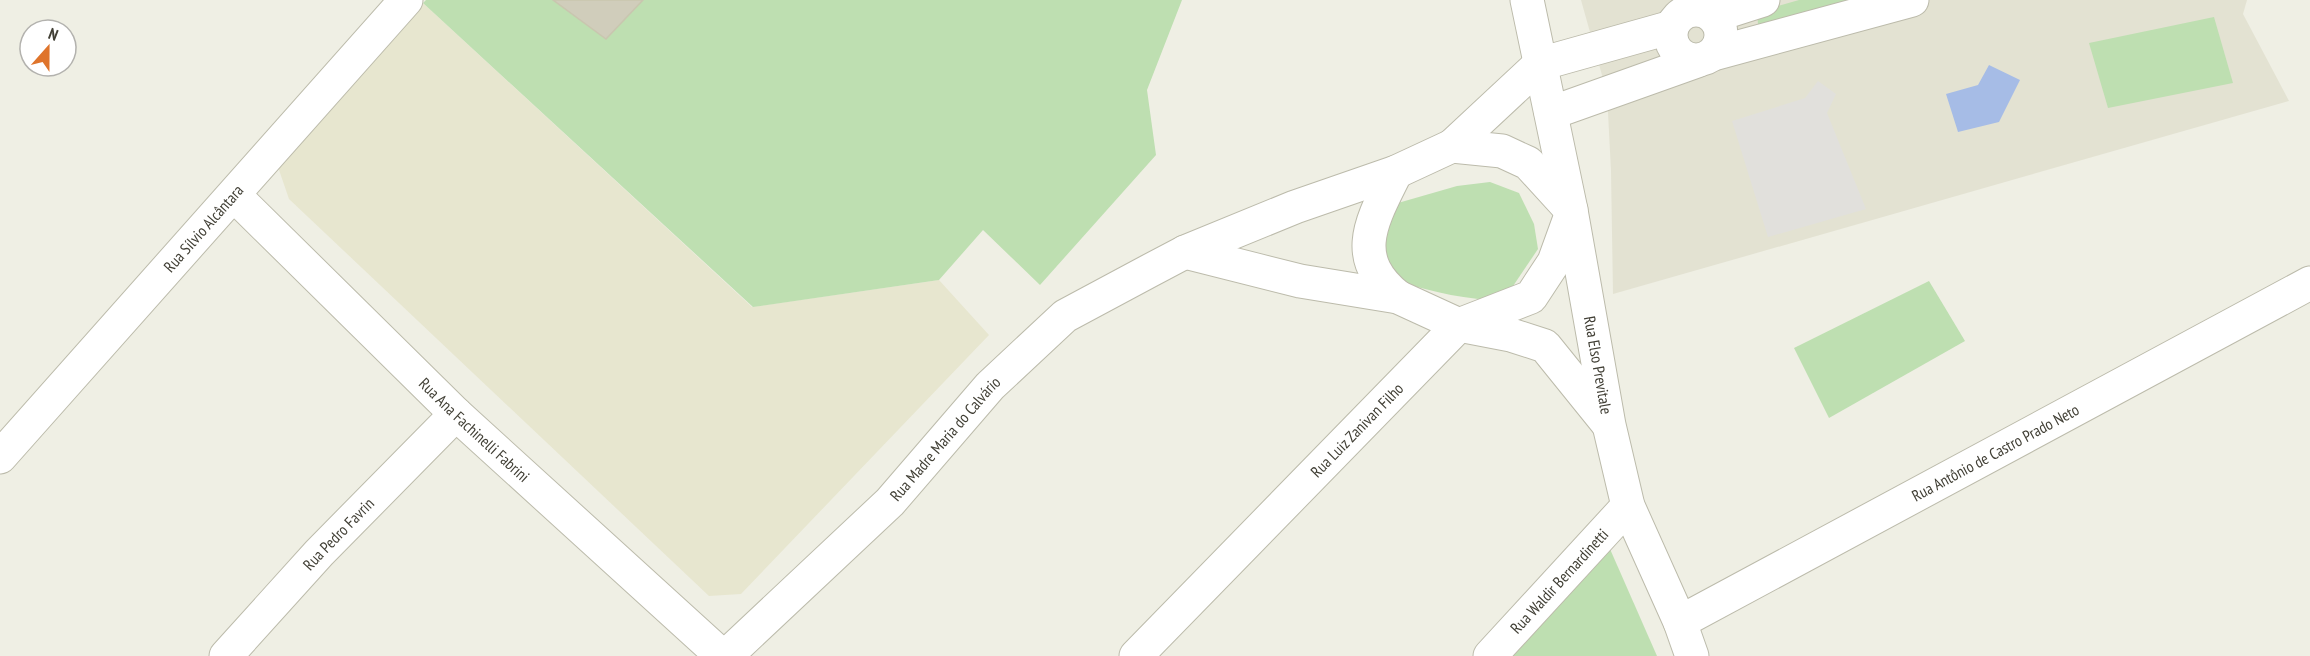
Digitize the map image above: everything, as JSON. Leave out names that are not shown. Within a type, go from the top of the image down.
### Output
[{"type":"street","name":"Rua Elso Previtale","points":[[1527,0],[1571,212],[1609,426],[1628,506],[1680,622],[1692,656]]},
{"type":"street","points":[[1452,146],[1540,64],[1695,13],[1763,0]]},
{"type":"street","points":[[1551,113],[1705,58],[1912,0]]},
{"type":"street","name":"Rua Sílvio Alcântara","points":[[0,457],[234,195],[391,5]]},
{"type":"street","points":[[1695,13],[1721,30],[1719,47],[1705,58],[1681,56],[1671,43],[1695,13]]},
{"type":"street","points":[[1452,146],[1502,151],[1528,163],[1571,212]]},
{"type":"street","name":"Rua Madre Maria do Calvário","points":[[724,656],[890,502],[990,386],[1065,316],[1185,252],[1295,207],[1396,172],[1452,146]]},
{"type":"street","points":[[1396,172],[1373,221],[1368,241],[1372,268],[1382,284],[1398,297],[1459,325],[1511,335],[1545,346],[1609,426]]},
{"type":"street","name":"Rua Ana Fachinelli Fabrini","points":[[234,195],[456,414],[724,656]]},
{"type":"street","name":"Rua Luiz Zanivan Filho","points":[[1136,656],[1459,325],[1531,297],[1554,262],[1571,212]]},
{"type":"street","points":[[1185,252],[1300,281],[1398,297]]},
{"type":"street","name":"Rua Antônio de Castro Prado Neto","points":[[1680,622],[2310,283]]},
{"type":"street","name":"Rua Pedro Favrin","points":[[226,656],[319,554],[456,414]]},
{"type":"street","name":"Rua Waldir Bernardinetti","points":[[1490,656],[1628,506]]},
{"type":"shaded area","points":[[1581,0],[2247,0],[2243,14],[2289,101],[1613,294],[1607,93]]},
{"type":"shaded area","points":[[423,3],[752,307],[939,280],[989,335],[741,594],[709,596],[289,199],[278,167],[300,132]]},
{"type":"shaded area","points":[[1818,81],[1836,94],[1827,113],[1866,209],[1768,237],[1732,121],[1805,98]]},
{"type":"green space","points":[[426,0],[553,0],[606,39],[643,0],[1182,0],[1147,90],[1156,155],[1040,285],[983,230],[939,280],[753,307],[423,3]]},
{"type":"green space","points":[[1799,0],[1868,0],[1765,27],[1758,24],[1757,12]]},
{"type":"green space","points":[[2214,17],[2233,83],[2108,108],[2089,43]]},
{"type":"green space","points":[[1490,182],[1519,193],[1534,224],[1538,249],[1503,301],[1451,295],[1401,282],[1381,250],[1391,205],[1457,186]]},
{"type":"green space","points":[[1929,281],[1965,341],[1829,418],[1794,348]]},
{"type":"green space","points":[[1610,549],[1657,656],[1513,656]]},
{"type":"water","points":[[1989,65],[2020,80],[1999,122],[1958,132],[1946,94],[1978,85]]},
{"type":"building","points":[[553,0],[643,0],[606,39]]}]
